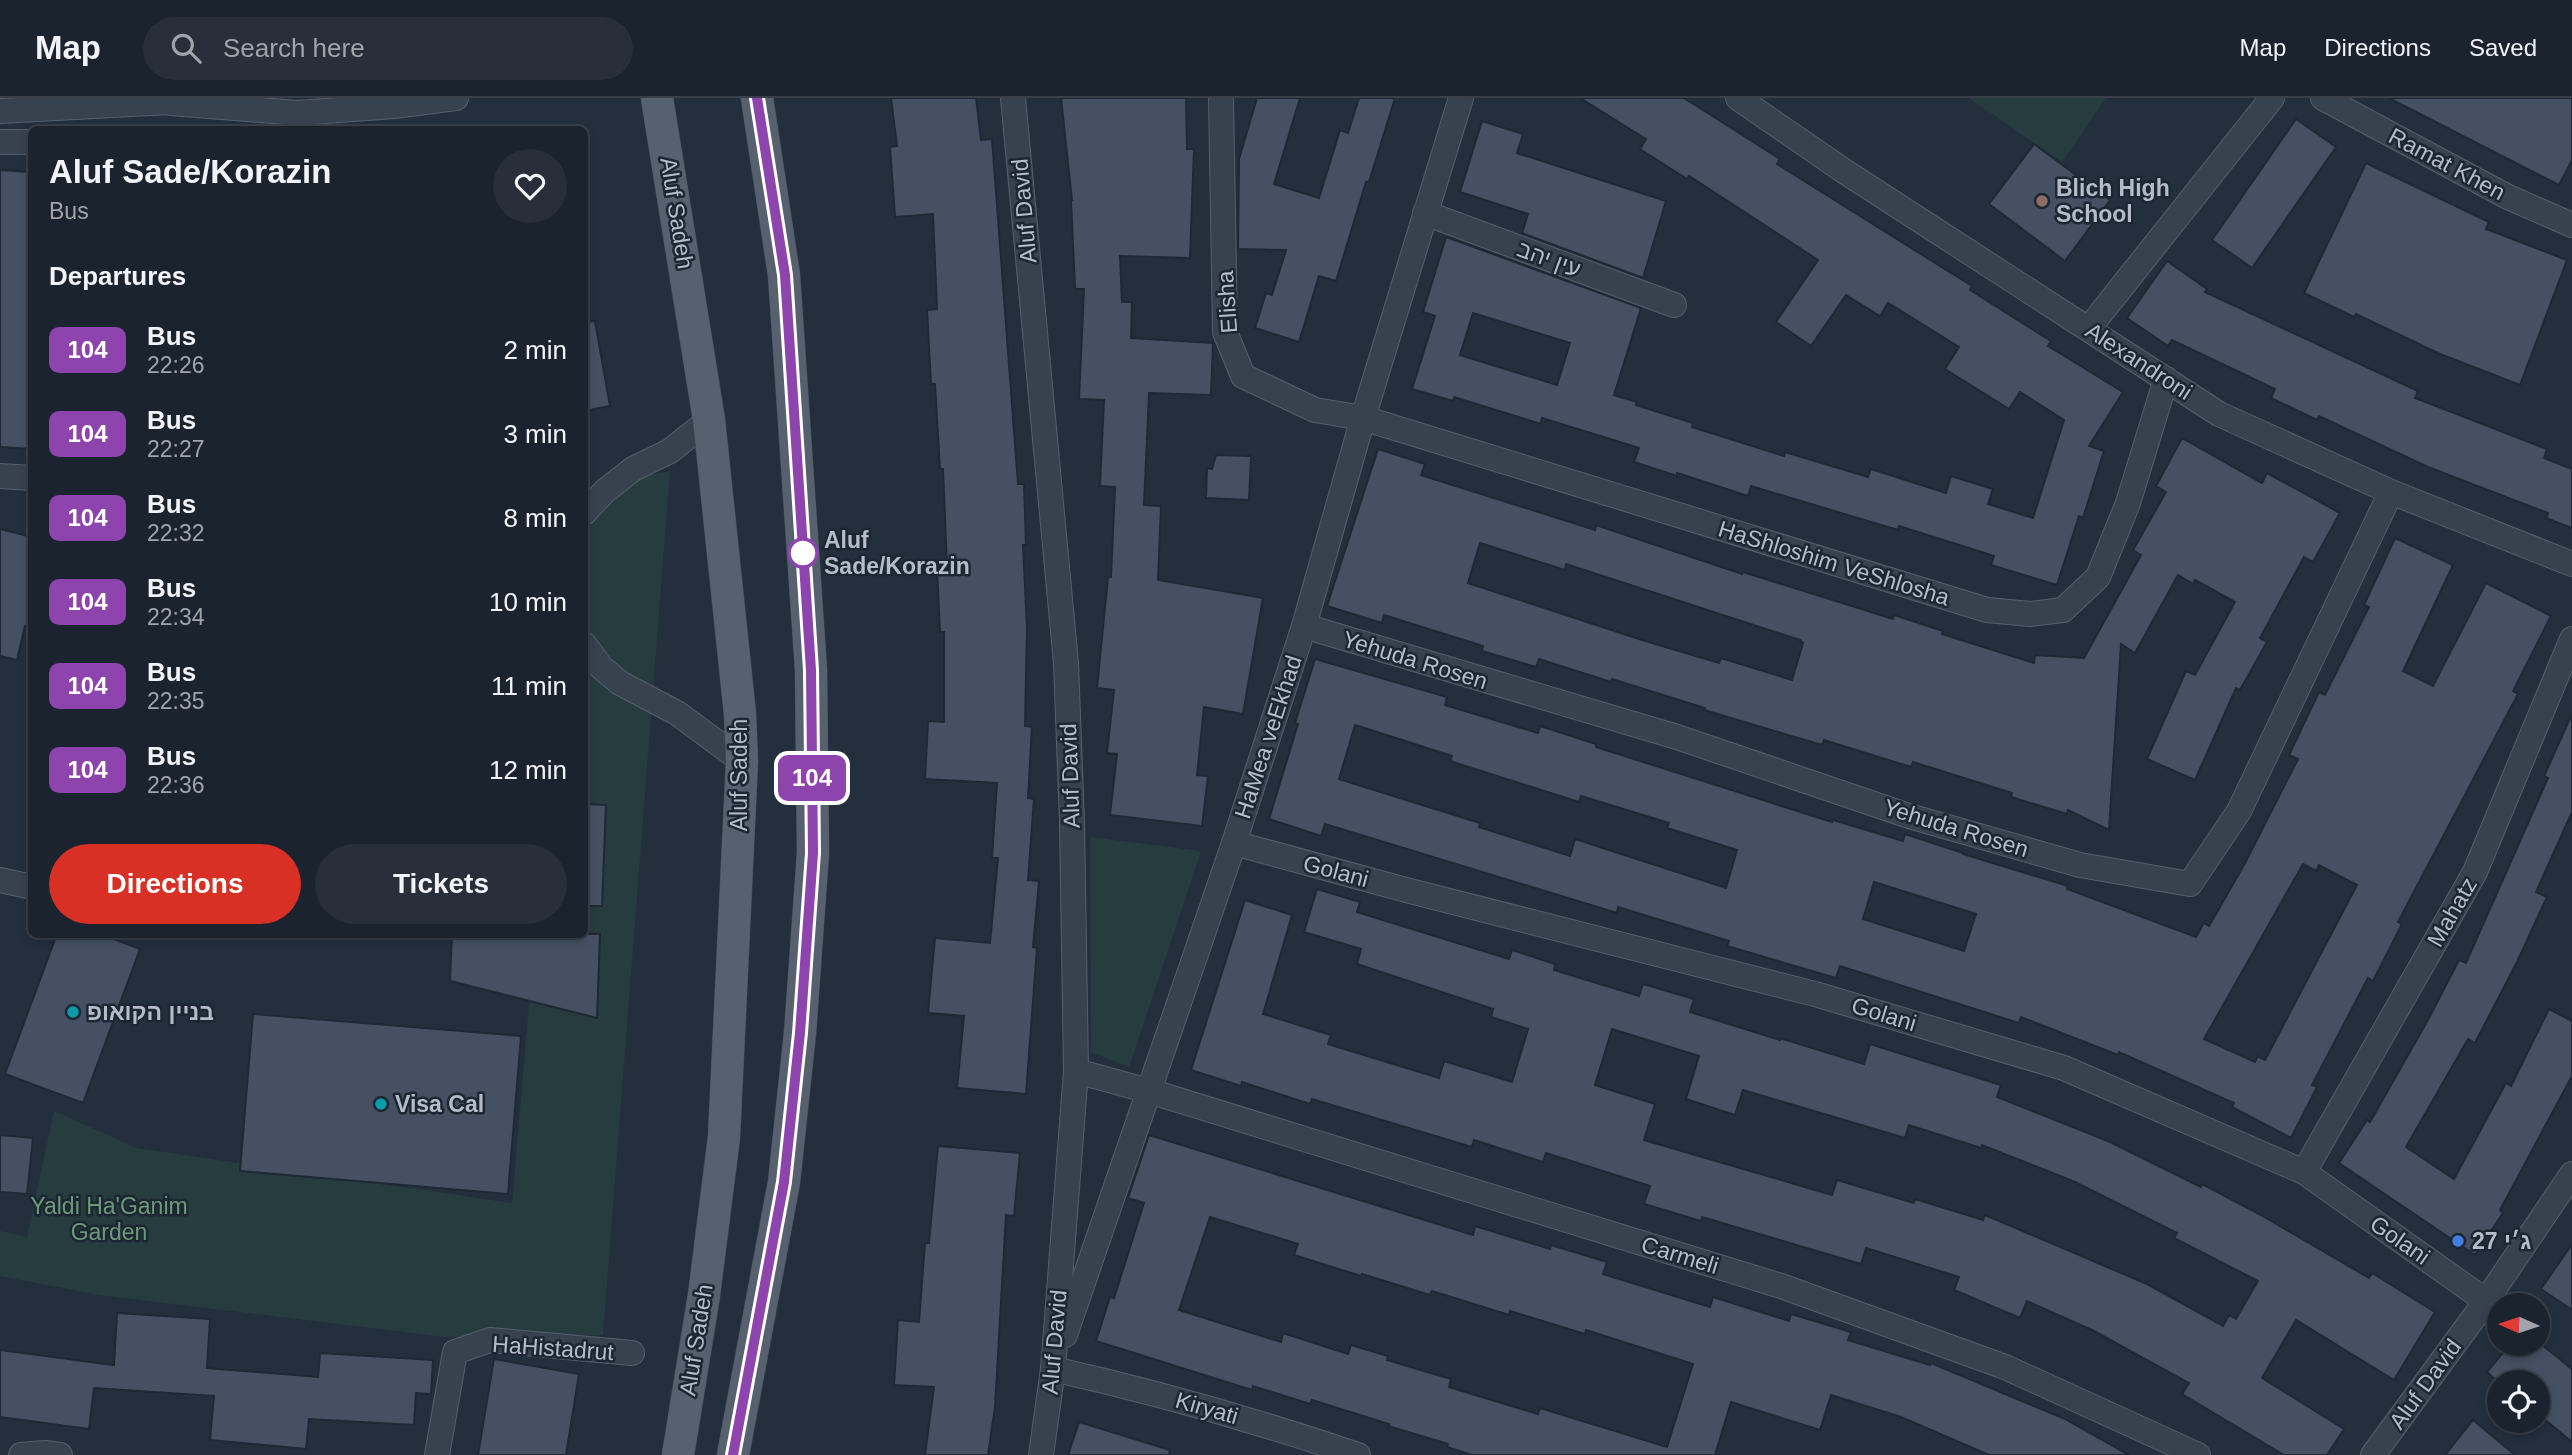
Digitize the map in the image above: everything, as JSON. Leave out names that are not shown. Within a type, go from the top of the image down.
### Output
[{"type":"main road","name":"Aluf Sadeh","points":[[657,98],[709,420],[740,714],[742,761],[724,1137],[704,1295],[678,1455]]},
{"type":"main road","points":[[733,1455],[784,1182],[800,1033],[813,853],[811,670],[785,275],[757,98]]},
{"type":"street","points":[[0,111],[234,98]]},
{"type":"street","points":[[171,103],[277,113],[394,106],[456,98]]},
{"type":"street","name":"Aluf David","points":[[1013,98],[1066,663],[1072,822],[1076,1071],[1053,1368],[1041,1455]]},
{"type":"street","name":"Elisha","points":[[1221,98],[1224,332],[1243,376],[1315,410],[1363,418]]},
{"type":"street","name":"HaMea veEkhad","points":[[1053,1368],[1234,843],[1304,626],[1363,418],[1461,98]]},
{"type":"street","name":"Alexandroni","points":[[1738,98],[1844,171],[2219,414],[2391,492],[2572,564]]},
{"type":"street","points":[[2089,328],[2272,98]]},
{"type":"street","name":"Ramat Khen","points":[[2323,98],[2508,197],[2572,225]]},
{"type":"street","points":[[0,142],[28,142]]},
{"type":"street","name":"עין יהב","points":[[1425,213],[1674,304]]},
{"type":"street","name":"HaShloshim VeShlosha","points":[[1363,418],[1987,610],[2029,614],[2063,610],[2098,577],[2128,503],[2166,379]]},
{"type":"street","points":[[588,509],[624,476],[670,452],[709,420]]},
{"type":"street","points":[[0,476],[28,478]]},
{"type":"street","name":"Yehuda Rosen","points":[[1304,626],[1676,737],[1909,816],[2080,865],[2190,884],[2239,811],[2391,492]]},
{"type":"street","name":"Mahatz","points":[[2304,1172],[2475,872],[2572,639]]},
{"type":"street","points":[[588,650],[601,667],[620,682],[677,713],[742,761]]},
{"type":"street","name":"Golani","points":[[1234,843],[1406,890],[1815,994],[2064,1068],[2304,1172],[2486,1301]]},
{"type":"street","points":[[0,880],[28,886]]},
{"type":"street","name":"Carmeli","points":[[1076,1071],[1149,1091],[1797,1292],[2005,1367],[2198,1455]]},
{"type":"street","name":"Aluf David","points":[[2373,1455],[2486,1301],[2572,1174]]},
{"type":"street","name":"HaHistadrut","points":[[437,1455],[455,1352],[490,1340],[632,1353]]},
{"type":"street","name":"Kiryati","points":[[1053,1368],[1126,1385],[1268,1425],[1358,1455]]},
{"type":"street","points":[[22,1455],[60,1455]]},
{"type":"green space","points":[[1969,98],[2106,98],[2062,162]]},
{"type":"green space","name":"Yaldi Ha'Ganim Garden","points":[[670,471],[603,1335],[445,1337],[99,1295],[0,1276],[0,1231],[27,1237],[54,1111],[137,1148],[512,1203],[535,938],[588,938],[588,516],[636,478]]},
{"type":"green space","points":[[1090,837],[1201,851],[1129,1067],[1091,1052]]},
{"type":"building","points":[[891,98],[976,98],[981,140],[992,139],[1018,484],[1024,484],[1026,545],[1023,545],[1027,628],[1025,726],[1032,727],[1028,798],[1034,799],[1028,880],[1039,881],[1026,1094],[957,1088],[964,1016],[928,1013],[935,938],[990,943],[998,858],[992,858],[997,783],[925,779],[928,721],[944,722],[944,632],[940,632],[937,569],[947,568],[943,469],[940,469],[935,384],[931,384],[927,310],[937,309],[933,214],[895,217],[890,147],[897,146]]},
{"type":"building","points":[[1061,98],[1186,98],[1187,149],[1194,149],[1190,258],[1120,256],[1122,302],[1132,302],[1131,338],[1213,343],[1211,395],[1149,393],[1144,505],[1161,506],[1158,580],[1263,598],[1243,714],[1204,707],[1197,775],[1208,776],[1202,826],[1110,815],[1117,754],[1107,753],[1114,690],[1097,688],[1108,577],[1111,577],[1115,487],[1100,486],[1104,400],[1079,399],[1084,289],[1075,289],[1072,200]]},
{"type":"building","points":[[1257,98],[1300,98],[1274,184],[1319,198],[1340,130],[1348,133],[1359,98],[1395,98],[1336,281],[1319,276],[1299,342],[1255,328],[1266,293],[1272,295],[1286,250],[1238,249],[1239,159]]},
{"type":"building","points":[[1580,98],[1684,98],[1780,159],[1777,164],[1972,286],[1970,290],[2051,341],[2048,346],[2123,392],[2089,446],[2104,451],[2083,518],[2079,516],[2057,585],[1991,565],[1994,556],[1899,526],[1898,530],[1751,486],[1748,496],[1634,462],[1639,448],[1542,418],[1541,424],[1454,397],[1453,401],[1412,389],[1435,316],[1423,312],[1446,237],[1641,308],[1614,395],[1693,423],[1692,427],[1784,456],[1785,452],[1868,477],[1871,469],[1946,493],[1951,476],[1993,489],[1988,504],[2033,518],[2064,420],[2020,392],[2009,409],[1945,369],[1959,347],[1888,303],[1880,316],[1846,295],[1811,346],[1776,322],[1818,260],[1689,176],[1687,179],[1640,149],[1646,139]],"holes":[[[1473,313],[1570,343],[1557,385],[1460,355]]]},
{"type":"building","points":[[2389,98],[2572,98],[2572,160],[2559,185]]},
{"type":"building","points":[[2296,119],[2336,147],[2252,268],[2212,240]]},
{"type":"building","points":[[1482,121],[1523,134],[1517,153],[1666,201],[1643,278],[1522,233],[1528,214],[1460,192]]},
{"type":"building","points":[[2034,144],[2110,200],[2065,261],[1989,204]]},
{"type":"building","points":[[2366,163],[2489,222],[2486,229],[2567,260],[2520,385],[2440,354],[2356,314],[2354,317],[2304,293]]},
{"type":"building","points":[[0,170],[28,172],[28,449],[0,447]]},
{"type":"building","points":[[2167,261],[2207,289],[2205,292],[2418,391],[2415,398],[2547,449],[2544,458],[2572,469],[2572,528],[2546,518],[2548,513],[2428,467],[2319,416],[2317,420],[2271,398],[2275,389],[2172,340],[2168,346],[2127,318]]},
{"type":"building","points":[[595,321],[610,406],[588,410],[588,322]]},
{"type":"building","points":[[2182,438],[2262,483],[2267,473],[2340,513],[2313,562],[2304,557],[2260,638],[2267,642],[2240,690],[2236,688],[2195,780],[2147,759],[2186,671],[2195,675],[2235,602],[2195,580],[2193,584],[2178,575],[2135,653],[2121,644],[2109,830],[2068,810],[2067,814],[2011,797],[2012,793],[1913,762],[1911,767],[1824,740],[1822,745],[1612,679],[1611,682],[1539,659],[1536,667],[1482,651],[1483,646],[1384,615],[1382,623],[1327,606],[1378,449],[1425,464],[1421,475],[1595,530],[1596,525],[1742,574],[1743,572],[1893,619],[1894,615],[1943,631],[1942,634],[2034,663],[2035,655],[2084,658],[2141,555],[2133,550],[2166,492],[2156,486]],"holes":[[[1480,543],[1565,570],[1566,564],[1800,640],[1803,643],[1792,680],[1721,658],[1719,663],[1642,640],[1468,583]]]},
{"type":"building","points":[[1216,455],[1251,456],[1249,500],[1206,498],[1207,468],[1212,469]]},
{"type":"building","points":[[0,529],[28,536],[28,627],[25,626],[17,660],[0,656]]},
{"type":"building","points":[[2395,538],[2453,565],[2403,671],[2433,686],[2486,583],[2551,616],[2513,691],[2518,694],[2398,922],[2402,924],[2373,981],[2368,978],[2312,1085],[2317,1087],[2291,1138],[2232,1107],[2234,1103],[2119,1052],[2118,1055],[2021,1017],[2019,1023],[1840,966],[1836,978],[1727,946],[1729,941],[1618,907],[1617,913],[1325,824],[1321,836],[1269,819],[1315,659],[1447,697],[1445,705],[1538,733],[1540,726],[1596,744],[1596,747],[1832,822],[1833,820],[1903,841],[1905,834],[2068,886],[2067,889],[2196,937],[2204,923],[2209,926],[2244,865],[2298,759],[2289,755],[2319,692],[2325,695],[2369,607],[2364,605]],"holes":[[[1355,725],[1452,756],[1450,761],[1579,802],[1581,796],[1669,823],[1667,828],[1737,850],[1726,888],[1575,839],[1570,856],[1479,827],[1480,823],[1339,779]],[[2303,864],[2316,871],[2319,865],[2357,885],[2265,1060],[2258,1056],[2255,1062],[2204,1039]],[[1874,882],[1976,914],[1964,951],[1863,919]]]},
{"type":"building","points":[[2572,714],[2572,812],[2536,892],[2547,897],[2475,1043],[2468,1039],[2406,1147],[2454,1179],[2506,1083],[2511,1086],[2549,1009],[2572,1021],[2572,1076],[2500,1210],[2503,1213],[2475,1255],[2339,1163],[2367,1120],[2370,1122],[2459,960],[2466,963],[2548,778],[2544,776]]},
{"type":"building","points":[[588,804],[606,805],[602,906],[588,906]]},
{"type":"building","points":[[1317,889],[1360,902],[1357,912],[1509,959],[1512,950],[1555,964],[1554,970],[1639,996],[1643,984],[1694,999],[1690,1012],[1780,1040],[1864,1064],[1870,1044],[2001,1085],[1997,1097],[2108,1141],[2201,1187],[2202,1184],[2369,1278],[2372,1273],[2435,1312],[2394,1380],[2296,1320],[2262,1378],[2344,1429],[2327,1455],[2284,1455],[2182,1394],[2189,1383],[2094,1331],[2027,1301],[2020,1318],[1954,1290],[1959,1277],[1866,1248],[1861,1264],[1702,1217],[1701,1221],[1644,1204],[1650,1186],[1546,1153],[1543,1162],[1474,1140],[1472,1147],[1312,1099],[1310,1104],[1242,1082],[1241,1086],[1191,1070],[1245,900],[1292,915],[1263,1014],[1331,1035],[1328,1044],[1439,1078],[1444,1061],[1512,1082],[1528,1029],[1491,1017],[1493,1009],[1357,964],[1361,949],[1304,932]],"holes":[[[1612,1029],[1699,1056],[1686,1099],[1735,1115],[1743,1090],[1905,1138],[1909,1125],[1981,1148],[1982,1145],[2075,1182],[2177,1233],[2174,1238],[2258,1281],[2236,1319],[2229,1315],[2223,1326],[2147,1284],[1985,1215],[1983,1220],[1915,1199],[1914,1203],[1837,1180],[1832,1195],[1644,1140],[1655,1104],[1595,1085]]]},
{"type":"building","points":[[588,934],[600,934],[597,1018],[450,981],[452,938],[588,938]]},
{"type":"building","name":"בניין הקואופ","points":[[56,938],[111,938],[140,949],[83,1103],[5,1074]]},
{"type":"building","name":"Visa Cal","points":[[253,1014],[521,1036],[508,1194],[240,1171]]},
{"type":"building","points":[[0,1135],[33,1138],[27,1194],[0,1192]]},
{"type":"building","points":[[1149,1135],[1473,1235],[1475,1226],[1550,1249],[1551,1245],[1607,1262],[1603,1274],[1710,1307],[1713,1297],[1789,1321],[1791,1314],[1851,1332],[1848,1340],[1930,1365],[1931,1363],[2065,1419],[2129,1455],[1989,1455],[1901,1417],[1831,1395],[1820,1430],[1731,1402],[1715,1455],[1472,1455],[1447,1447],[1448,1444],[1312,1400],[1310,1404],[1253,1386],[1252,1390],[1096,1341],[1110,1297],[1114,1298],[1144,1203],[1128,1198]],"holes":[[[1210,1217],[1298,1244],[1294,1255],[1361,1276],[1362,1274],[1430,1295],[1432,1291],[1509,1315],[1510,1311],[1585,1334],[1586,1330],[1693,1364],[1667,1447],[1540,1408],[1538,1414],[1449,1387],[1451,1379],[1387,1360],[1388,1356],[1351,1345],[1348,1354],[1283,1333],[1281,1342],[1179,1310]]]},
{"type":"building","points":[[938,1146],[1020,1153],[1014,1216],[1006,1215],[995,1407],[988,1455],[925,1455],[934,1387],[894,1385],[898,1320],[919,1322],[925,1243],[929,1243]]},
{"type":"building","points":[[2572,1244],[2572,1310],[2541,1289]]},
{"type":"building","points":[[117,1313],[210,1319],[207,1368],[318,1377],[320,1353],[433,1360],[431,1394],[416,1393],[414,1425],[309,1419],[306,1449],[210,1440],[214,1396],[94,1388],[89,1429],[0,1417],[0,1350],[114,1365]]},
{"type":"building","points":[[2550,1351],[2572,1369],[2572,1442],[2550,1424],[2550,1370],[2489,1370],[2500,1356],[2550,1356]]},
{"type":"building","points":[[494,1359],[579,1374],[566,1455],[478,1455]]},
{"type":"building","points":[[2473,1420],[2515,1455],[2445,1455]]},
{"type":"building","points":[[1079,1422],[1170,1450],[1169,1455],[1068,1455]]},
{"type":"bus line","name":"104","points":[[733,1455],[784,1182],[800,1033],[813,853],[811,670],[785,275],[757,98]]},
{"type":"place","name":"Blich High School","points":[[2042,201]]},
{"type":"place","name":"Aluf Sade/Korazin","points":[[803,553]]},
{"type":"place","name":"בניין הקואופ","points":[[73,1012]]},
{"type":"place","name":"Visa Cal","points":[[381,1104]]},
{"type":"place","name":"ג׳י 27","points":[[2458,1241]]}]
